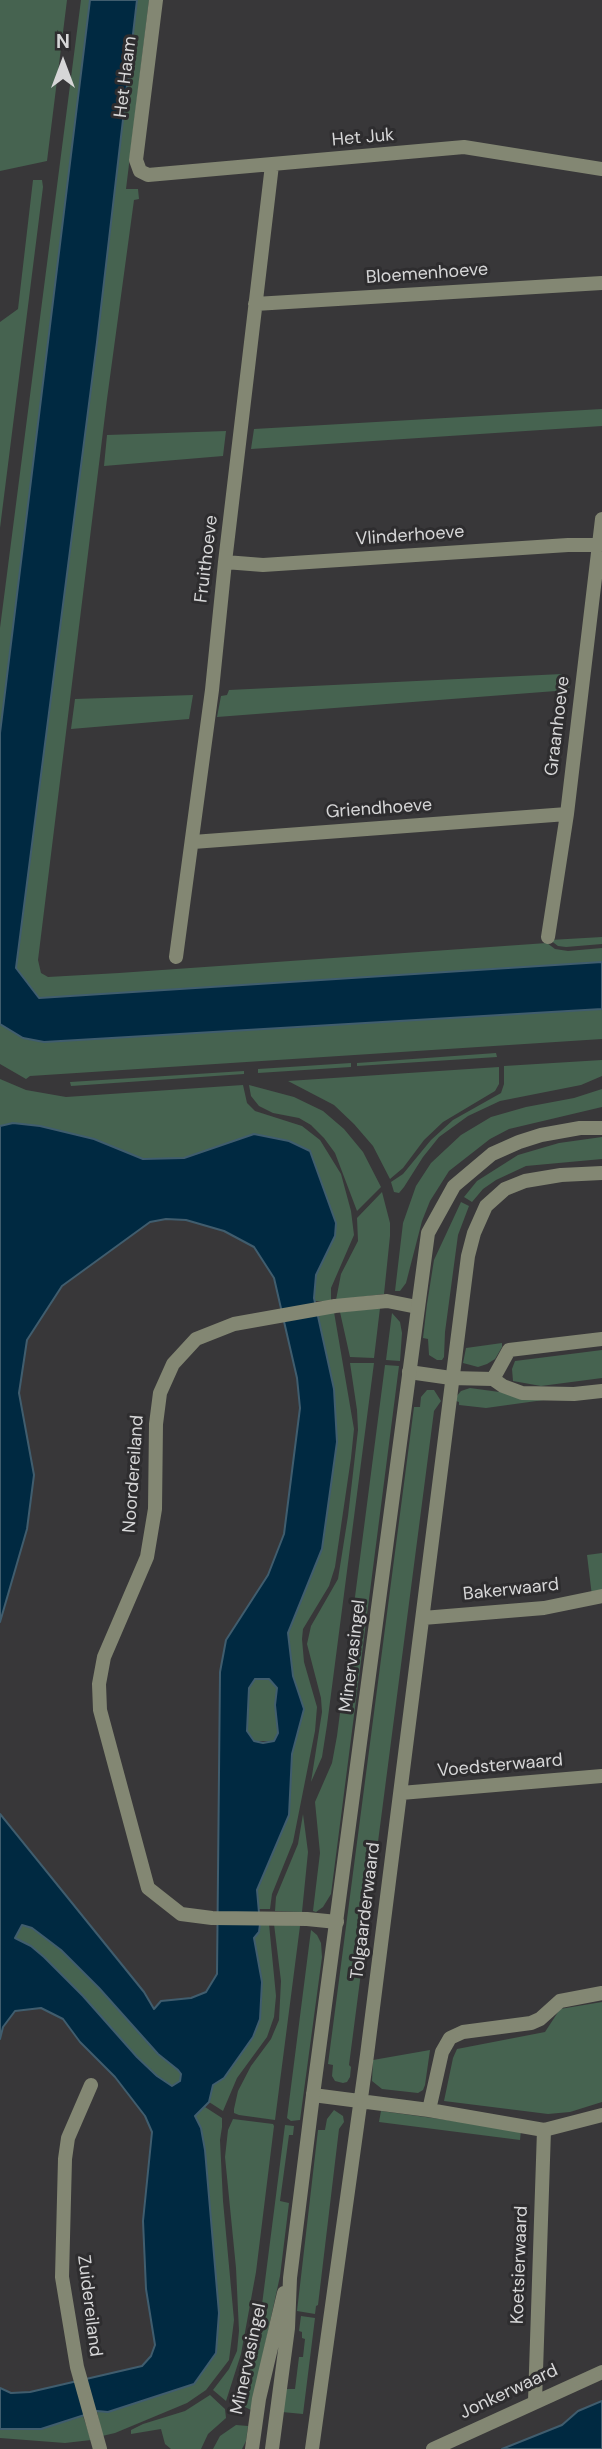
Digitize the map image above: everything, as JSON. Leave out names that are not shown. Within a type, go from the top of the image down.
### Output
[{"type":"street","name":"Het Haam","points":[[136,160],[156,0]]},
{"type":"street","name":"Het Juk","points":[[136,160],[141,171],[148,175],[464,148],[602,169]]},
{"type":"street","name":"Fruithoeve","points":[[176,957],[212,690],[272,165]]},
{"type":"street","name":"Bloemenhoeve","points":[[255,304],[602,283]]},
{"type":"street","name":"Graanhoeve","points":[[548,937],[567,814],[602,519]]},
{"type":"street","name":"Vlinderhoeve","points":[[225,562],[263,565],[599,545]]},
{"type":"street","name":"Griendhoeve","points":[[193,842],[567,814]]},
{"type":"street","name":"Minervasingel","points":[[272,2449],[313,2095],[428,1233],[454,1186],[492,1154],[519,1142],[580,1128],[602,1119]]},
{"type":"street","name":"Minervasingel","points":[[580,1128],[602,1128]]},
{"type":"street","name":"Tolgaarderwaard","points":[[312,2449],[361,2102],[468,1256],[474,1233],[486,1206],[505,1189],[524,1181],[561,1175],[602,1173]]},
{"type":"street","name":"Noordereiland","points":[[337,1922],[212,1918],[181,1914],[148,1888],[100,1710],[99,1684],[104,1657],[146,1557],[155,1509],[156,1423],[160,1393],[173,1364],[196,1339],[234,1324],[324,1308],[387,1301],[417,1307]]},
{"type":"street","points":[[493,1379],[509,1350],[602,1339]]},
{"type":"street","points":[[409,1372],[451,1378],[493,1379],[522,1393],[574,1394],[602,1391]]},
{"type":"street","name":"Bakerwaard","points":[[423,1618],[544,1608],[602,1596]]},
{"type":"street","name":"Voedsterwaard","points":[[401,1793],[602,1776]]},
{"type":"street","points":[[429,2110],[442,2052],[450,2038],[463,2032],[531,2022],[540,2019],[560,2001],[602,1993]]},
{"type":"street","name":"Zuidereiland","points":[[91,2085],[68,2138],[63,2180],[62,2277],[78,2367],[100,2449]]},
{"type":"street","points":[[313,2095],[429,2110],[544,2130],[602,2115]]},
{"type":"street","name":"Koetsierwaard","points":[[535,2401],[544,2130]]},
{"type":"street","name":"Minervasingel","points":[[252,2449],[265,2372],[283,2295],[290,2278]]},
{"type":"street","name":"Jonkerwaard","points":[[433,2449],[602,2372]]},
{"type":"green space","points":[[0,0],[67,0],[47,161],[0,171]]},
{"type":"green space","points":[[81,0],[90,0],[0,733],[0,628]]},
{"type":"green space","points":[[137,0],[149,0],[126,189],[138,189],[139,199],[134,200],[107,399],[38,960],[41,973],[48,977],[119,973],[547,943],[555,949],[568,951],[602,948],[602,962],[39,998],[16,968],[97,342]]},
{"type":"green space","points":[[33,180],[42,180],[43,187],[0,528],[0,322],[18,309]]},
{"type":"green space","points":[[602,409],[602,426],[251,449],[254,429]]},
{"type":"green space","points":[[226,431],[223,456],[104,466],[107,435]]},
{"type":"green space","points":[[562,674],[563,679],[570,679],[569,690],[217,717],[221,696],[227,695],[229,690]]},
{"type":"green space","points":[[193,695],[189,719],[71,729],[75,699]]},
{"type":"green space","points":[[602,937],[602,944],[566,947],[558,946],[550,940]]},
{"type":"green space","points":[[602,1009],[602,1039],[30,1076],[26,1079],[0,1064],[0,1024],[23,1038],[44,1042]]},
{"type":"green space","points":[[496,1053],[497,1057],[357,1066],[357,1063]]},
{"type":"green space","points":[[602,1060],[602,1076],[581,1085],[500,1101],[468,1116],[439,1137],[404,1187],[399,1193],[394,1192],[391,1182],[403,1174],[431,1140],[453,1120],[501,1093],[504,1066]]},
{"type":"green space","points":[[351,1063],[351,1067],[258,1073],[258,1069]]},
{"type":"green space","points":[[499,1067],[499,1084],[495,1091],[443,1122],[390,1179],[373,1146],[354,1124],[334,1105],[288,1081]]},
{"type":"green space","points":[[244,1071],[244,1074],[71,1086],[70,1082]]},
{"type":"green space","points":[[0,1079],[26,1090],[66,1097],[243,1085],[247,1103],[255,1111],[302,1126],[320,1140],[341,1174],[354,1235],[331,1288],[331,1301],[314,1301],[314,1298],[316,1275],[335,1236],[254,1134],[184,1158],[143,1159],[94,1139],[40,1126],[13,1123],[0,1126]]},
{"type":"green space","points":[[249,1085],[294,1097],[323,1111],[344,1129],[363,1152],[381,1187],[357,1211],[335,1153],[324,1138],[299,1118],[273,1113],[259,1106],[251,1096]]},
{"type":"green space","points":[[602,1089],[602,1107],[509,1129],[490,1139],[449,1171],[430,1201],[422,1221],[406,1283],[400,1291],[395,1291],[403,1223],[416,1186],[431,1163],[461,1135],[491,1117]]},
{"type":"green space","points":[[602,1137],[602,1159],[526,1166],[496,1180],[483,1189],[472,1202],[464,1197],[477,1181],[518,1155],[559,1143]]},
{"type":"green space","points":[[382,1192],[390,1223],[384,1294],[336,1300],[341,1274],[358,1241],[357,1218]]},
{"type":"green space","points":[[461,1202],[469,1206],[458,1235],[444,1357],[437,1360],[429,1355],[428,1339],[423,1338],[427,1304],[434,1260]]},
{"type":"green space","points":[[380,1308],[374,1358],[350,1357],[340,1312]]},
{"type":"green space","points":[[334,1312],[354,1429],[351,1458],[335,1567],[329,1586],[303,1629],[304,1662],[317,1707],[315,1731],[293,1842],[272,1894],[270,1909],[259,1909],[257,1890],[289,1815],[292,1754],[304,1709],[293,1676],[288,1633],[300,1603],[334,1389],[317,1314]]},
{"type":"green space","points":[[392,1313],[400,1322],[402,1333],[400,1361],[386,1360]]},
{"type":"green space","points":[[502,1343],[495,1359],[487,1364],[478,1367],[463,1363],[466,1348]]},
{"type":"green space","points":[[602,1350],[602,1378],[541,1386],[513,1381],[512,1369],[515,1361]]},
{"type":"green space","points":[[350,1363],[374,1363],[327,1725],[322,1757],[311,1782],[322,1712],[307,1644],[311,1626],[338,1579],[348,1516],[358,1430]]},
{"type":"green space","points":[[385,1365],[399,1366],[331,1894],[323,1907],[316,1912],[313,1911],[320,1853],[315,1802],[332,1763],[337,1736]]},
{"type":"green space","points":[[470,1388],[551,1399],[486,1408],[459,1405],[456,1397],[461,1391]]},
{"type":"green space","points":[[427,1390],[434,1390],[441,1401],[434,1411],[349,2065],[350,2077],[343,2083],[335,2081],[332,2076],[333,2065],[328,2064],[414,1407],[420,1407],[421,1397]]},
{"type":"green space","points":[[602,1553],[602,1594],[592,1596],[587,1555]]},
{"type":"green space","points":[[255,1678],[269,1678],[277,1688],[275,1705],[278,1733],[274,1741],[254,1741],[247,1731],[249,1688]]},
{"type":"green space","points":[[303,1814],[308,1852],[302,1912],[275,1911],[276,1897],[298,1844]]},
{"type":"green space","points":[[260,1924],[269,1924],[276,1996],[274,2017],[267,2037],[237,2078],[223,2111],[209,2102],[213,2085],[224,2078],[253,2037],[262,1982],[254,1938]]},
{"type":"green space","points":[[274,1924],[300,1926],[275,2120],[234,2113],[238,2091],[251,2066],[271,2039],[279,2020],[281,1981]]},
{"type":"green space","points":[[22,1925],[32,1928],[61,1950],[158,2054],[178,2070],[181,2074],[180,2081],[172,2086],[157,2076],[44,1957],[15,1938]]},
{"type":"green space","points":[[311,1930],[321,1943],[322,1957],[300,2120],[291,2121],[287,2118]]},
{"type":"green space","points":[[602,2002],[602,2102],[570,2112],[548,2114],[444,2101],[457,2049],[545,2032],[560,2009]]},
{"type":"green space","points":[[430,2050],[425,2085],[418,2093],[382,2089],[372,2081],[373,2060]]},
{"type":"green space","points":[[205,2107],[222,2118],[220,2140],[223,2201],[234,2320],[229,2360],[206,2390],[187,2403],[102,2436],[97,2411],[108,2412],[219,2313],[205,2150],[201,2128],[194,2116]]},
{"type":"green space","points":[[334,2110],[343,2116],[344,2122],[339,2129],[315,2314],[297,2311],[318,2130],[325,2130],[327,2119]]},
{"type":"green space","points":[[381,2111],[521,2130],[520,2140],[379,2122]]},
{"type":"green space","points":[[233,2119],[274,2126],[256,2272],[241,2354],[226,2401],[213,2390],[229,2369],[237,2351],[239,2331],[225,2157],[228,2130]]},
{"type":"green space","points":[[285,2125],[294,2126],[293,2135],[289,2135],[280,2201],[289,2203],[280,2276],[251,2410],[238,2398],[249,2372],[259,2328]]},
{"type":"green space","points":[[301,2316],[315,2318],[303,2414],[282,2412],[286,2389],[295,2389],[299,2357],[303,2357],[305,2339],[299,2331]]},
{"type":"green space","points":[[210,2395],[225,2409],[226,2418],[208,2434],[201,2449],[171,2449],[165,2444],[161,2429],[131,2434],[131,2430],[143,2424],[185,2411]]},
{"type":"green space","points":[[83,2416],[91,2440],[65,2443],[0,2438],[0,2429],[41,2429]]},
{"type":"green space","points":[[236,2425],[248,2426],[242,2449],[213,2449],[220,2436]]},
{"type":"water","points":[[90,0],[137,0],[97,342],[16,968],[39,998],[602,962],[602,1009],[44,1042],[23,1038],[0,1024],[0,733]]},
{"type":"water","points":[[13,1123],[40,1126],[94,1139],[143,1159],[184,1158],[254,1134],[289,1141],[310,1151],[336,1223],[335,1236],[316,1275],[314,1298],[334,1389],[337,1442],[322,1549],[288,1633],[293,1676],[304,1709],[292,1754],[289,1815],[257,1890],[260,1924],[259,1932],[254,1938],[262,1982],[260,2019],[253,2037],[224,2078],[213,2085],[209,2102],[195,2116],[201,2128],[205,2150],[219,2313],[216,2353],[194,2384],[108,2412],[97,2411],[41,2429],[0,2429],[0,2388],[11,2393],[30,2392],[142,2366],[151,2356],[155,2345],[146,2289],[143,2221],[152,2132],[145,2116],[115,2077],[80,2042],[63,2019],[41,2008],[15,2011],[3,2027],[0,2039],[0,1814],[144,1992],[154,2009],[161,2001],[191,1998],[206,1992],[217,1974],[220,1672],[226,1640],[268,1575],[284,1534],[300,1408],[297,1378],[274,1278],[254,1247],[224,1231],[186,1220],[166,1219],[150,1222],[62,1286],[27,1340],[19,1393],[34,1475],[27,1529],[0,1622],[0,1126]],"holes":[[[255,1679],[269,1679],[277,1688],[275,1705],[278,1733],[274,1741],[254,1741],[247,1731],[249,1688]],[[22,1925],[32,1928],[61,1950],[158,2054],[178,2070],[181,2074],[180,2081],[172,2086],[157,2076],[44,1957],[15,1938]]]},
{"type":"water","points":[[602,2401],[602,2449],[502,2449],[562,2425],[578,2411]]}]
